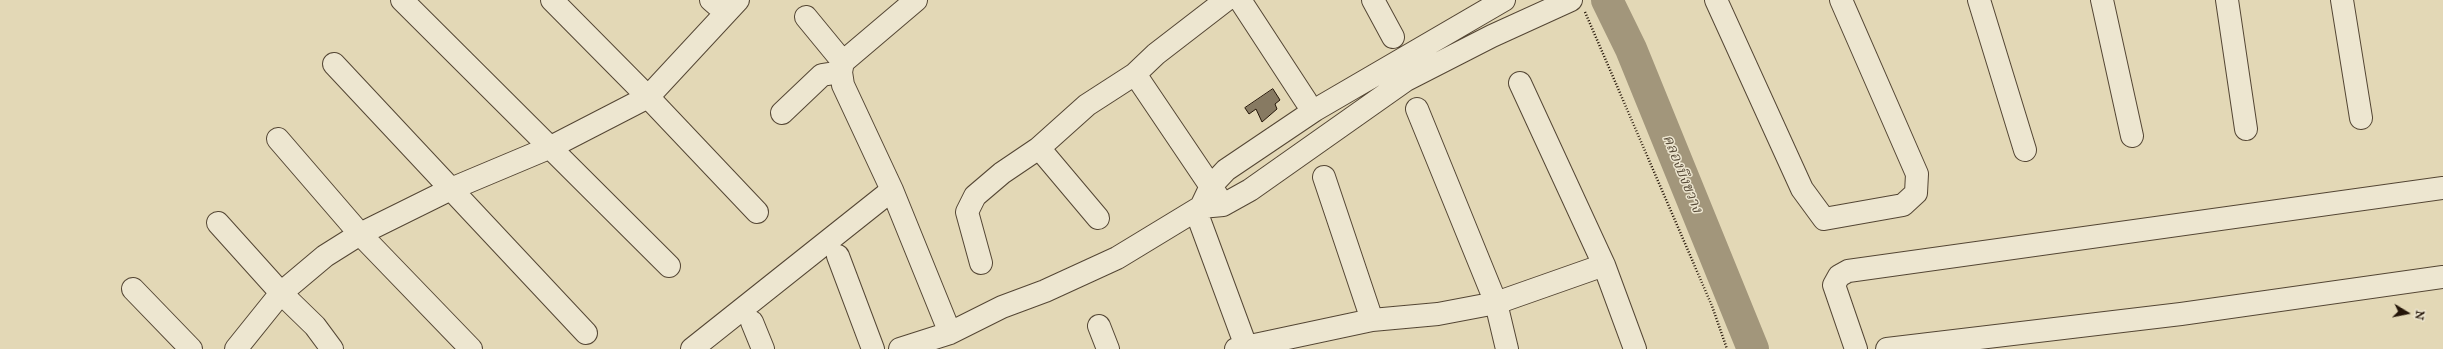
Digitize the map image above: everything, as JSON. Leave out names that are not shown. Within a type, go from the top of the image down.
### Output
[{"type":"street","points":[[402,0],[669,266]]},
{"type":"street","points":[[552,0],[648,97],[757,212]]},
{"type":"street","points":[[782,113],[822,75],[842,67],[916,0]]},
{"type":"street","points":[[982,263],[970,229],[967,212],[975,196],[1039,148],[1087,104],[1135,74],[1156,54],[1226,0]]},
{"type":"street","points":[[1240,0],[1306,109],[1321,142]]},
{"type":"street","points":[[1373,0],[1393,37]]},
{"type":"street","points":[[1716,0],[1802,189],[1824,219],[1903,205],[1916,193],[1917,174],[1841,0]]},
{"type":"street","points":[[1979,0],[2025,150]]},
{"type":"street","points":[[2102,0],[2132,136]]},
{"type":"street","points":[[2227,0],[2246,129]]},
{"type":"street","points":[[2342,0],[2361,118]]},
{"type":"street","points":[[236,349],[281,293],[325,256],[360,234],[451,190],[550,147],[648,97],[725,4]]},
{"type":"street","points":[[1496,4],[1315,110],[1306,109],[1226,170],[1211,186],[1199,209],[1243,348],[1372,320],[1438,314],[1496,303],[1604,265]]},
{"type":"street","points":[[1492,36],[1496,4]]},
{"type":"street","points":[[900,349],[950,332],[1002,307],[1045,291],[1117,258],[1199,209],[1223,205],[1250,190],[1321,142],[1406,80],[1512,27],[1577,4]]},
{"type":"street","points":[[806,17],[842,67],[843,85],[892,190],[950,332]]},
{"type":"street","points":[[334,64],[586,333]]},
{"type":"street","points":[[1135,74],[1223,205]]},
{"type":"street","points":[[1520,83],[1604,265],[1635,349]]},
{"type":"street","points":[[1417,109],[1496,303],[1507,349]]},
{"type":"street","points":[[278,139],[360,234],[472,349]]},
{"type":"street","points":[[1039,148],[1098,218]]},
{"type":"street","points":[[1324,177],[1372,320]]},
{"type":"street","points":[[1856,349],[1834,285],[1839,276],[1848,271],[2443,188]]},
{"type":"street","points":[[692,349],[892,190]]},
{"type":"street","points":[[218,223],[281,293],[315,326],[332,349]]},
{"type":"street","points":[[838,256],[873,349]]},
{"type":"street","points":[[1887,349],[2181,314],[2443,277]]},
{"type":"street","points":[[133,289],[191,349]]},
{"type":"street","points":[[752,322],[763,349]]},
{"type":"street","points":[[1099,326],[1108,349]]},
{"type":"path","points":[[1577,4],[1712,306],[1727,349]]},
{"type":"building","points":[[1273,89],[1280,100],[1275,104],[1277,109],[1262,122],[1256,109],[1249,114],[1245,108]]},
{"type":"waterway","name":"คลองบึงขวาง","points":[[1607,0],[1631,49],[1753,349]]}]
